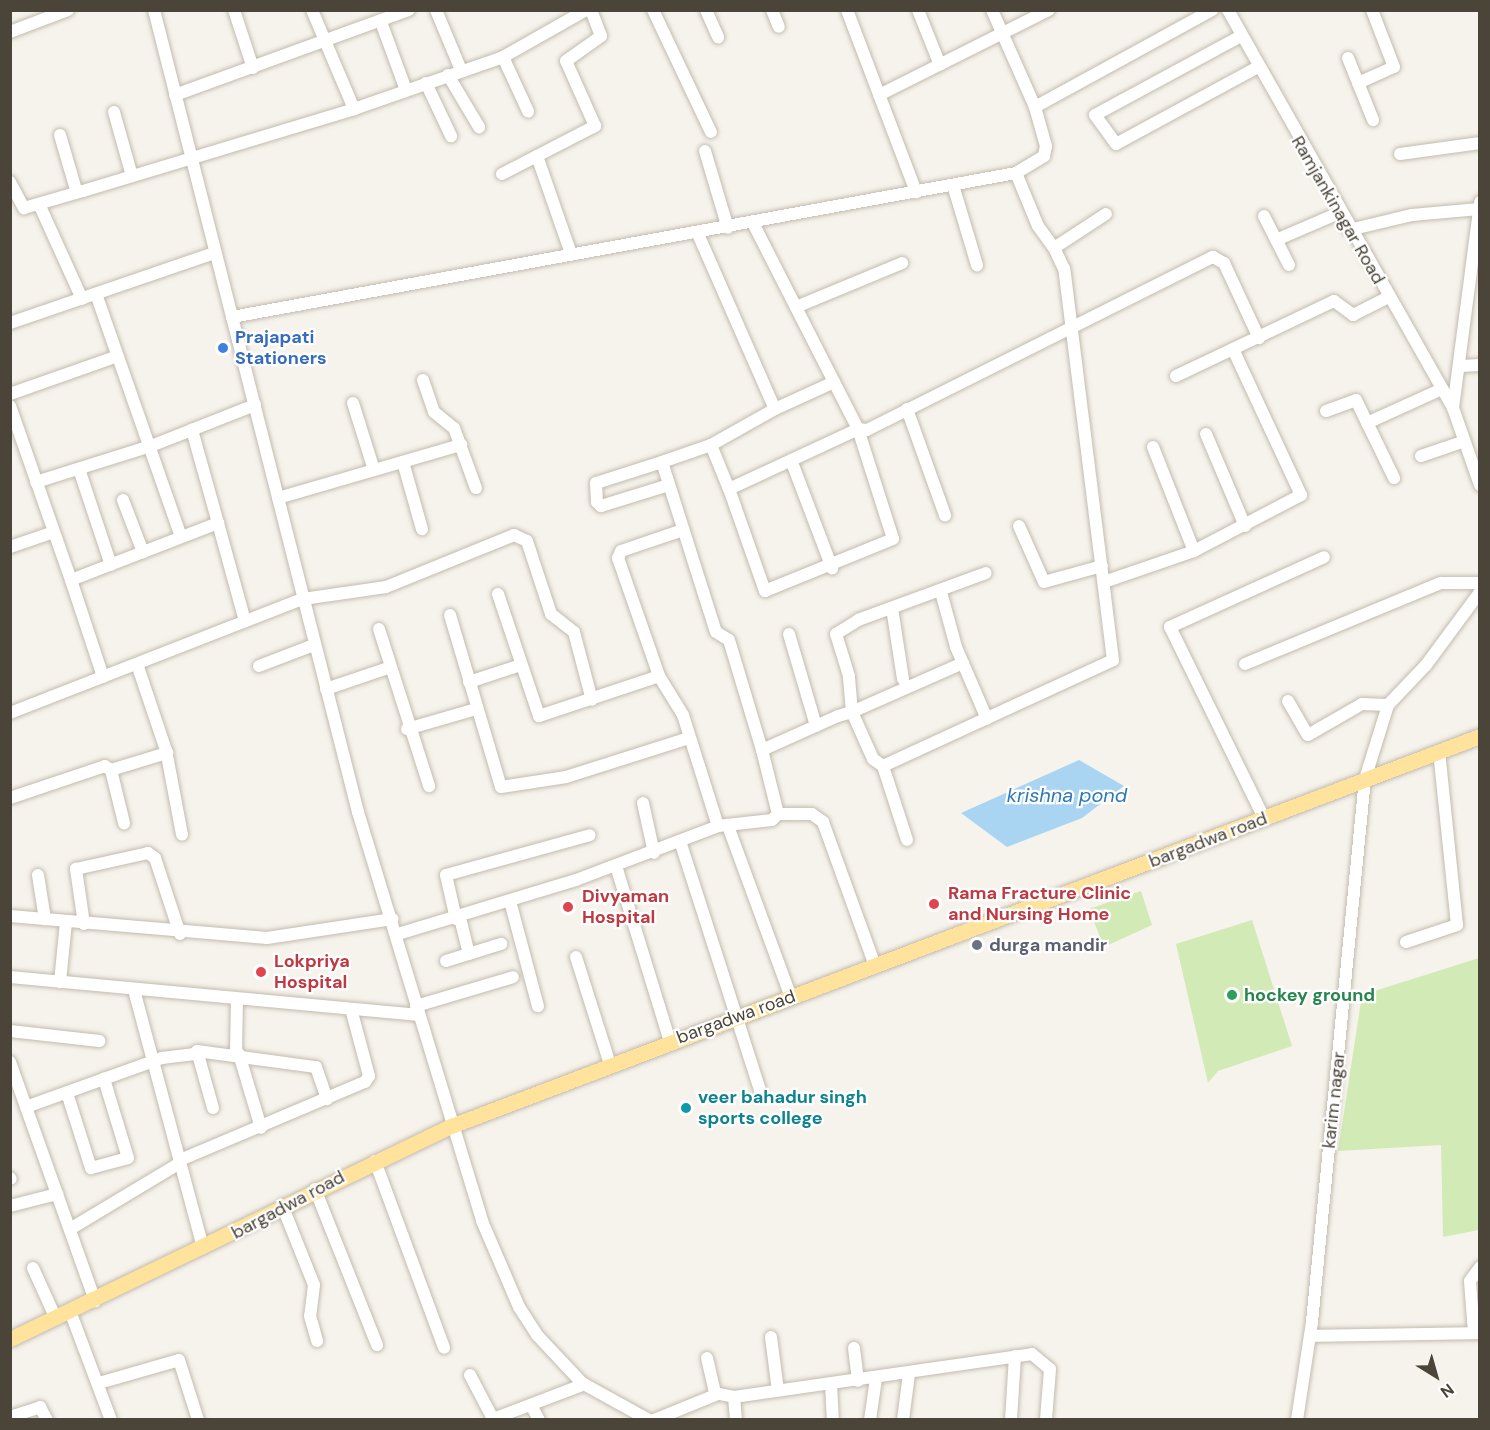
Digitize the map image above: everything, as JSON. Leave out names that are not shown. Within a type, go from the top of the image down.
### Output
[{"type":"main road","name":"bargadwa road","points":[[10,1339],[95,1301],[203,1248],[282,1205],[451,1126],[1479,736]]},
{"type":"street","points":[[10,32],[38,16],[68,10]]},
{"type":"street","points":[[154,10],[314,645],[451,1126],[482,1221],[519,1307],[537,1335],[585,1384],[648,1419]]},
{"type":"street","points":[[234,10],[253,68]]},
{"type":"street","points":[[312,10],[354,109]]},
{"type":"street","points":[[175,95],[326,44],[410,10]]},
{"type":"street","points":[[436,10],[460,70]]},
{"type":"street","points":[[10,182],[21,207],[77,193],[354,109],[460,70],[503,57],[586,10]]},
{"type":"street","points":[[502,174],[595,126],[566,61],[601,36],[591,10]]},
{"type":"street","points":[[653,10],[711,132]]},
{"type":"street","points":[[706,10],[717,37]]},
{"type":"street","points":[[772,10],[779,27]]},
{"type":"street","points":[[847,10],[916,192]]},
{"type":"street","points":[[918,10],[940,65]]},
{"type":"street","points":[[232,317],[570,251],[698,234],[1016,173],[1046,151],[1035,107],[992,10]]},
{"type":"street","points":[[879,95],[1049,10]]},
{"type":"street","points":[[1035,107],[1212,10]]},
{"type":"street","name":"Ramjankinagar Road","points":[[1228,10],[1339,213],[1453,408],[1479,485]]},
{"type":"street","points":[[1358,83],[1394,67],[1372,10]]},
{"type":"street","points":[[381,22],[406,90]]},
{"type":"street","points":[[1241,36],[1095,115],[1116,144],[1258,67]]},
{"type":"street","points":[[503,57],[528,111]]},
{"type":"street","points":[[1348,58],[1373,120]]},
{"type":"street","points":[[448,75],[479,127]]},
{"type":"street","points":[[426,83],[451,135]]},
{"type":"street","points":[[114,112],[132,176]]},
{"type":"street","points":[[60,135],[77,193]]},
{"type":"street","points":[[1400,154],[1479,143]]},
{"type":"street","points":[[705,151],[728,228]]},
{"type":"street","points":[[537,156],[570,251]]},
{"type":"street","points":[[883,766],[1108,665],[1113,654],[1064,269],[1054,248],[1038,226],[1016,173]]},
{"type":"street","points":[[953,185],[977,265]]},
{"type":"street","points":[[39,204],[82,299]]},
{"type":"street","points":[[1349,230],[1412,215],[1479,205],[1461,366],[1453,408]]},
{"type":"street","points":[[1276,240],[1339,213]]},
{"type":"street","points":[[1054,248],[1106,214]]},
{"type":"street","points":[[1264,216],[1289,265]]},
{"type":"street","points":[[711,445],[765,591],[832,567],[893,539],[858,429],[753,223]]},
{"type":"street","points":[[698,234],[775,409]]},
{"type":"street","points":[[10,324],[214,253]]},
{"type":"street","points":[[729,489],[858,429],[867,430],[1072,324],[1213,256],[1224,263],[1259,338]]},
{"type":"street","points":[[796,307],[902,263]]},
{"type":"street","points":[[96,294],[181,537]]},
{"type":"street","points":[[1176,376],[1334,301],[1353,315],[1388,297]]},
{"type":"street","points":[[1104,582],[1194,551],[1301,495],[1233,349]]},
{"type":"street","points":[[10,394],[118,356]]},
{"type":"street","points":[[1461,366],[1479,365]]},
{"type":"street","points":[[423,380],[434,412],[452,424],[476,488]]},
{"type":"street","points":[[669,484],[601,506],[597,502],[596,483],[711,445],[775,409],[834,382]]},
{"type":"street","points":[[1367,423],[1442,389]]},
{"type":"street","points":[[1326,411],[1354,399],[1394,478]]},
{"type":"street","points":[[353,403],[374,470]]},
{"type":"street","points":[[36,482],[151,446],[255,405]]},
{"type":"street","points":[[10,406],[103,677]]},
{"type":"street","points":[[907,409],[945,515]]},
{"type":"street","points":[[192,430],[246,621]]},
{"type":"street","points":[[1206,434],[1245,526]]},
{"type":"street","points":[[1421,456],[1465,441]]},
{"type":"street","points":[[278,498],[461,445]]},
{"type":"street","points":[[1153,447],[1194,551]]},
{"type":"street","points":[[791,460],[832,567]]},
{"type":"street","points":[[403,462],[422,529]]},
{"type":"street","points":[[662,462],[716,632],[729,640],[762,750],[778,814]]},
{"type":"street","points":[[79,469],[111,565]]},
{"type":"street","points":[[123,500],[143,552]]},
{"type":"street","points":[[71,580],[218,523]]},
{"type":"street","points":[[1019,526],[1044,582],[1102,566]]},
{"type":"street","points":[[683,530],[618,555],[659,676],[670,689],[791,997]]},
{"type":"street","points":[[10,547],[54,532]]},
{"type":"street","points":[[10,713],[303,599],[386,587],[431,572],[482,545],[519,535],[527,541],[551,614],[574,632],[592,700]]},
{"type":"street","points":[[1264,818],[1170,627],[1324,557]]},
{"type":"street","points":[[907,840],[883,766],[873,759],[852,712],[837,631],[986,573]]},
{"type":"street","points":[[1245,664],[1441,583],[1475,585],[1426,665],[1377,705],[1308,735],[1288,701]]},
{"type":"street","points":[[941,592],[963,663],[987,719]]},
{"type":"street","points":[[498,594],[539,716],[659,676]]},
{"type":"street","points":[[892,608],[903,679]]},
{"type":"street","points":[[450,615],[496,783],[507,790],[689,738]]},
{"type":"street","points":[[379,629],[388,668],[407,729],[429,786]]},
{"type":"street","points":[[789,634],[816,726]]},
{"type":"street","points":[[259,666],[314,645]]},
{"type":"street","points":[[762,750],[963,663]]},
{"type":"street","points":[[137,664],[167,753],[182,836]]},
{"type":"street","points":[[469,682],[521,665]]},
{"type":"street","points":[[326,689],[388,668]]},
{"type":"street","name":"karim nagar","points":[[1298,1419],[1310,1336],[1365,779],[1377,705]]},
{"type":"street","points":[[407,729],[476,709]]},
{"type":"street","points":[[1406,942],[1457,925],[1439,751]]},
{"type":"street","points":[[111,770],[167,753]]},
{"type":"street","points":[[10,798],[75,772],[105,766],[111,770],[124,823]]},
{"type":"street","points":[[643,803],[654,854]]},
{"type":"street","points":[[398,934],[510,902],[654,854],[680,841],[723,826],[772,820],[778,814],[812,814],[823,822],[875,966]]},
{"type":"street","points":[[469,954],[446,875],[590,835]]},
{"type":"street","points":[[680,841],[760,1090]]},
{"type":"street","points":[[84,924],[76,868],[148,853],[155,858],[180,934]]},
{"type":"street","points":[[616,866],[670,1041]]},
{"type":"street","points":[[39,875],[45,919]]},
{"type":"street","points":[[510,902],[538,1006]]},
{"type":"street","points":[[10,916],[180,934],[277,938],[393,919]]},
{"type":"street","points":[[60,982],[66,922]]},
{"type":"street","points":[[446,961],[501,944]]},
{"type":"street","points":[[576,957],[610,1064]]},
{"type":"street","points":[[10,977],[351,1009],[418,1011],[513,977]]},
{"type":"street","points":[[134,990],[203,1248]]},
{"type":"street","points":[[237,999],[237,1054],[261,1128]]},
{"type":"street","points":[[69,1229],[180,1162],[368,1079],[351,1009]]},
{"type":"street","points":[[10,1031],[99,1041]]},
{"type":"street","points":[[195,1054],[213,1108]]},
{"type":"street","points":[[26,1107],[153,1062],[195,1054],[237,1054],[316,1067],[327,1099]]},
{"type":"street","points":[[10,1062],[95,1301]]},
{"type":"street","points":[[67,1092],[91,1168],[128,1158],[104,1079]]},
{"type":"street","points":[[375,1161],[444,1348]]},
{"type":"street","points":[[315,1189],[377,1345]]},
{"type":"street","points":[[10,1206],[57,1194]]},
{"type":"street","points":[[282,1205],[314,1285],[310,1316],[317,1341]]},
{"type":"street","points":[[33,1268],[56,1319]]},
{"type":"street","points":[[1310,1336],[1478,1332],[1470,1281],[1479,1268]]},
{"type":"street","points":[[70,1311],[111,1419]]},
{"type":"street","points":[[771,1337],[778,1391]]},
{"type":"street","points":[[854,1348],[858,1381]]},
{"type":"street","points":[[654,1419],[718,1394],[734,1397],[876,1379],[1032,1354],[1048,1364],[1046,1419]]},
{"type":"street","points":[[1011,1419],[1015,1356]]},
{"type":"street","points":[[706,1358],[718,1394]]},
{"type":"street","points":[[99,1383],[179,1360],[198,1419]]},
{"type":"street","points":[[903,1419],[909,1374]]},
{"type":"street","points":[[470,1375],[493,1419],[585,1384]]},
{"type":"street","points":[[870,1419],[876,1379]]},
{"type":"street","points":[[831,1384],[833,1419]]},
{"type":"street","points":[[734,1397],[736,1419]]},
{"type":"street","points":[[531,1405],[539,1419]]},
{"type":"street","points":[[10,1417],[40,1407],[47,1419]]},
{"type":"green space","points":[[1141,891],[1152,925],[1104,947],[1089,909]]},
{"type":"green space","name":"hockey ground","points":[[1252,920],[1292,1046],[1218,1071],[1208,1083],[1176,944]]},
{"type":"green space","points":[[1479,958],[1479,1230],[1443,1237],[1441,1145],[1338,1151],[1362,995]]},
{"type":"water","name":"krishna pond","points":[[1079,760],[1124,786],[1082,818],[1007,847],[961,813]]},
{"type":"place","name":"Prajapati Stationers","points":[[223,348]]},
{"type":"place","name":"Rama Fracture Clinic and Nursing Home","points":[[934,904]]},
{"type":"place","name":"Divyaman Hospital","points":[[568,907]]},
{"type":"place","name":"durga mandir","points":[[977,945]]},
{"type":"place","name":"Lokpriya Hospital","points":[[261,972]]},
{"type":"place","name":"hockey ground","points":[[1232,995]]},
{"type":"place","name":"veer bahadur singh sports college","points":[[686,1108]]}]
